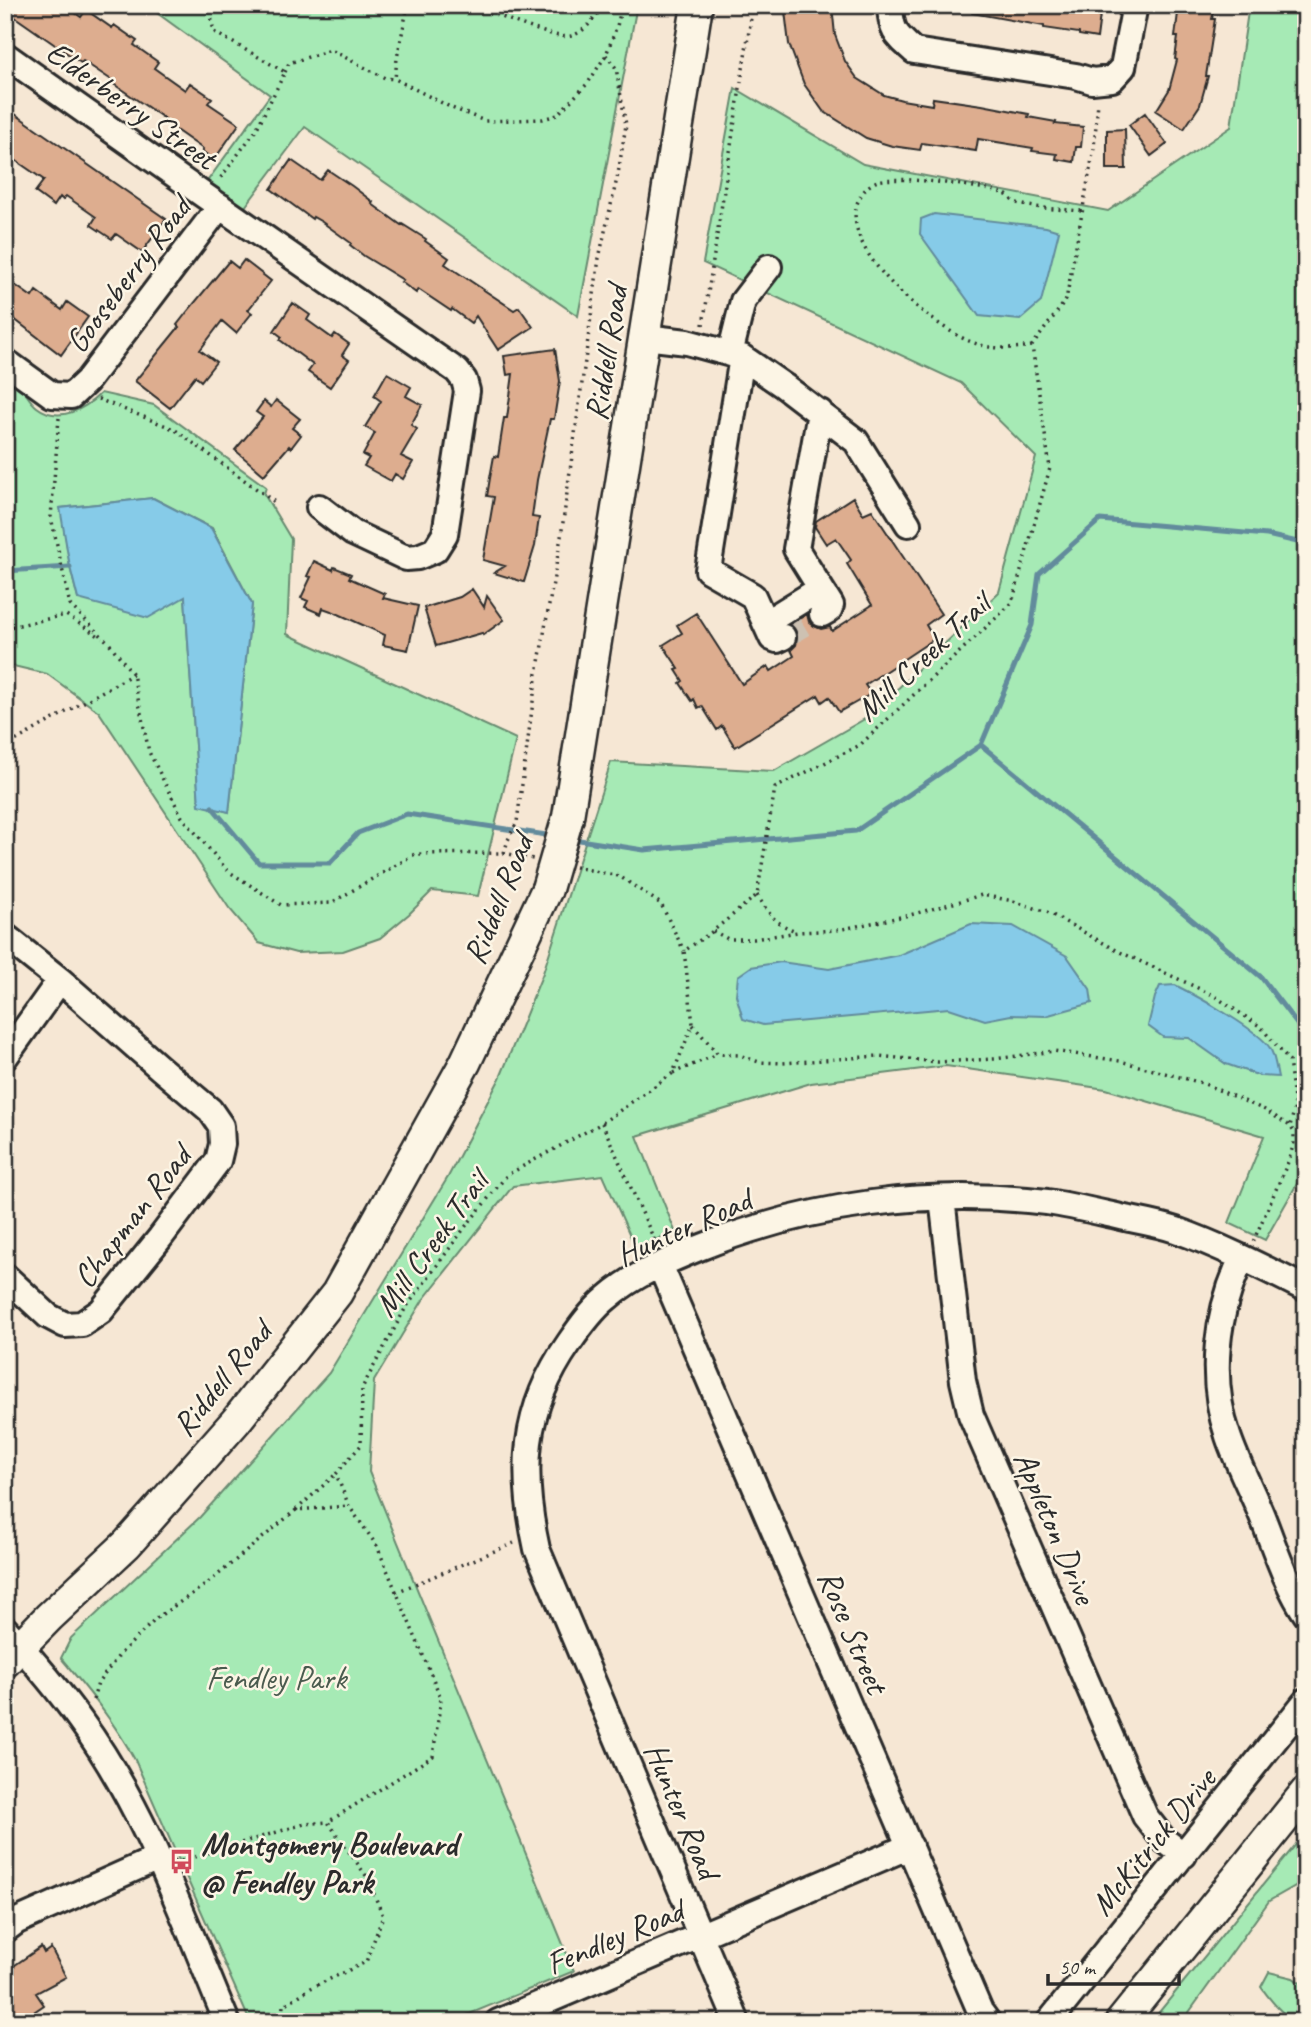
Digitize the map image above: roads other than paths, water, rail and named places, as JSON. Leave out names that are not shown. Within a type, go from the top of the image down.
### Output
[{"type":"main road","name":"Riddell Road","points":[[10,1646],[136,1534],[236,1421],[337,1293],[465,1063],[545,875],[568,817],[697,5]]},
{"type":"main road","points":[[1121,2022],[1306,1792]]},
{"type":"street","points":[[890,5],[891,23],[898,37],[914,51],[1092,80],[1112,79],[1123,68],[1135,5]]},
{"type":"street","name":"Elderberry Street","points":[[5,55],[217,196],[457,371],[464,380],[467,391],[445,534],[435,550],[418,557],[406,558],[353,533],[319,507]]},
{"type":"street","name":"Gooseberry Road","points":[[5,361],[52,395],[71,396],[93,390],[217,196]]},
{"type":"street","points":[[769,267],[743,301],[708,570],[753,596],[774,630],[820,589]]},
{"type":"street","points":[[645,337],[687,342],[736,355],[820,412],[856,442],[908,524]]},
{"type":"street","points":[[820,412],[796,549],[831,605],[829,610],[822,614]]},
{"type":"street","name":"Chapman Road","points":[[5,936],[60,979],[210,1110],[221,1126],[222,1144],[218,1161],[160,1238],[101,1311],[82,1324],[65,1325],[48,1316],[5,1276]]},
{"type":"street","points":[[5,1057],[60,979]]},
{"type":"street","name":"Appleton Drive","points":[[942,1198],[963,1381],[971,1415],[1145,1816],[1164,1840],[1184,1855]]},
{"type":"street","name":"Hunter Road","points":[[737,2022],[537,1549],[528,1511],[526,1483],[529,1435],[535,1410],[557,1360],[582,1325],[605,1299],[637,1277],[660,1256],[792,1217],[899,1199],[1046,1202],[1174,1229],[1247,1251],[1306,1289]]},
{"type":"street","points":[[1247,1251],[1231,1282],[1220,1320],[1217,1345],[1221,1410],[1237,1460],[1306,1614]]},
{"type":"street","name":"Rose Street","points":[[660,1256],[980,2011],[988,2022]]},
{"type":"street","points":[[10,1646],[46,1675],[82,1721],[168,1861],[227,2022]]},
{"type":"street","name":"McKitrick Drive","points":[[1049,2022],[1306,1701]]},
{"type":"street","name":"Fendley Road","points":[[498,2022],[910,1846]]},
{"type":"street","points":[[5,1930],[17,1922],[168,1861]]},
{"type":"water","points":[[934,214],[1046,227],[1059,231],[1041,302],[1020,320],[979,316],[920,234],[921,219]]},
{"type":"water","points":[[153,498],[211,528],[252,604],[229,812],[199,805],[185,597],[148,618],[78,599],[70,567],[60,508]]},
{"type":"water","points":[[971,924],[1013,926],[1067,956],[1090,989],[1092,1003],[1045,1016],[1011,1015],[985,1020],[949,1008],[763,1025],[743,1019],[736,995],[738,976],[751,967],[781,962],[829,969],[899,955]]},
{"type":"water","points":[[1175,985],[1228,1014],[1265,1042],[1271,1050],[1278,1077],[1260,1076],[1226,1064],[1189,1038],[1163,1037],[1148,1026],[1160,986]]},
{"type":"waterway","points":[[573,839],[644,850],[856,831],[981,745],[1032,625],[1039,574],[1100,520],[1267,535],[1306,544]]},
{"type":"waterway","points":[[5,571],[70,567]]},
{"type":"waterway","points":[[981,745],[1261,977],[1306,1036]]},
{"type":"waterway","points":[[212,807],[259,863],[330,863],[358,833],[407,814],[553,836]]},
{"type":"tunnel","points":[[783,637],[822,614]]},
{"type":"place","name":"Montgomery Boulevard @ Fendley Park","points":[[181,1862]]},
{"type":"park label","name":"Fendley Park","points":[[276,1677]]}]
